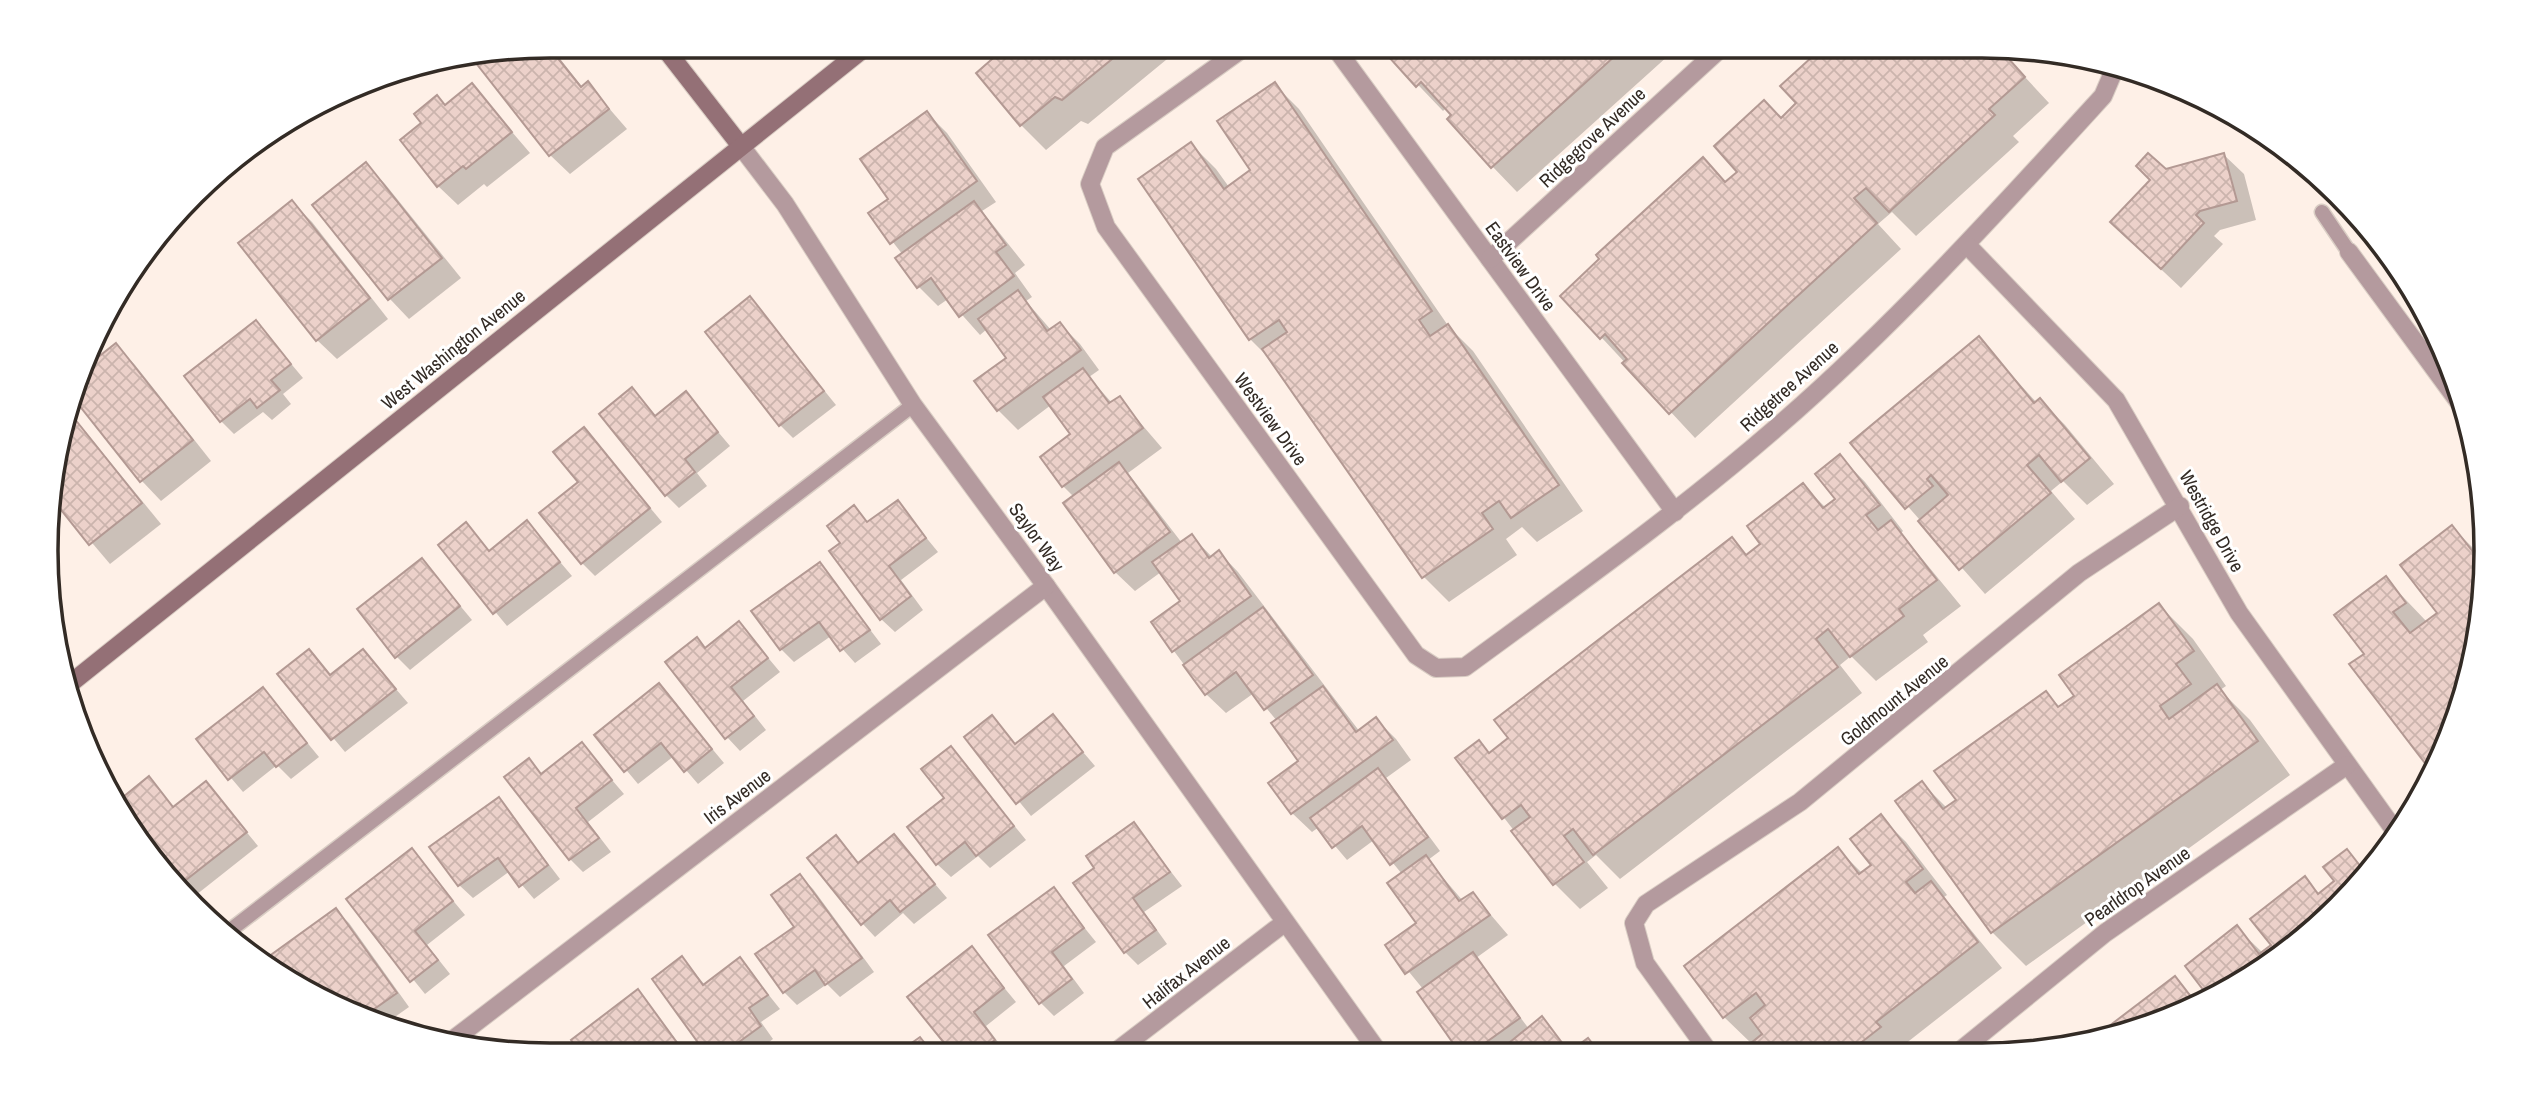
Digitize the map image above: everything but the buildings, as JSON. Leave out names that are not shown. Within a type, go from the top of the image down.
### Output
[{"type":"main road","name":"Saylor Way","points":[[672,58],[740,145]]},
{"type":"main road","name":"West Washington Avenue","points":[[75,679],[852,58]]},
{"type":"street","name":"Westview Drive","points":[[1229,58],[1105,147],[1090,184],[1106,227],[1416,655],[1436,668]]},
{"type":"street","name":"Eastview Drive","points":[[1343,58],[1675,512]]},
{"type":"street","name":"Ridgegrove Avenue","points":[[1490,259],[1710,58]]},
{"type":"street","name":"Ridgetree Avenue","points":[[1436,668],[1465,667],[1675,512],[1777,428],[1968,245],[2103,96],[2112,76]]},
{"type":"street","name":"Saylor Way","points":[[740,145],[785,204],[913,405],[1046,586],[1372,1043]]},
{"type":"street","name":"Westridge Drive","points":[[1968,245],[2116,400],[2239,612],[2390,825]]},
{"type":"street","points":[[2349,252],[2444,382]]},
{"type":"street","name":"Goldmount Avenue","points":[[1703,1043],[1645,963],[1634,923],[1646,904],[1800,802],[2079,573],[2179,506]]},
{"type":"street","name":"Iris Avenue","points":[[460,1035],[1046,586]]},
{"type":"street","name":"Pearldrop Avenue","points":[[1970,1043],[2105,933],[2347,765]]},
{"type":"street","name":"Halifax Avenue","points":[[1127,1043],[1284,923]]},
{"type":"lane","points":[[2322,212],[2349,252]]},
{"type":"lane","points":[[234,927],[913,405]]}]
